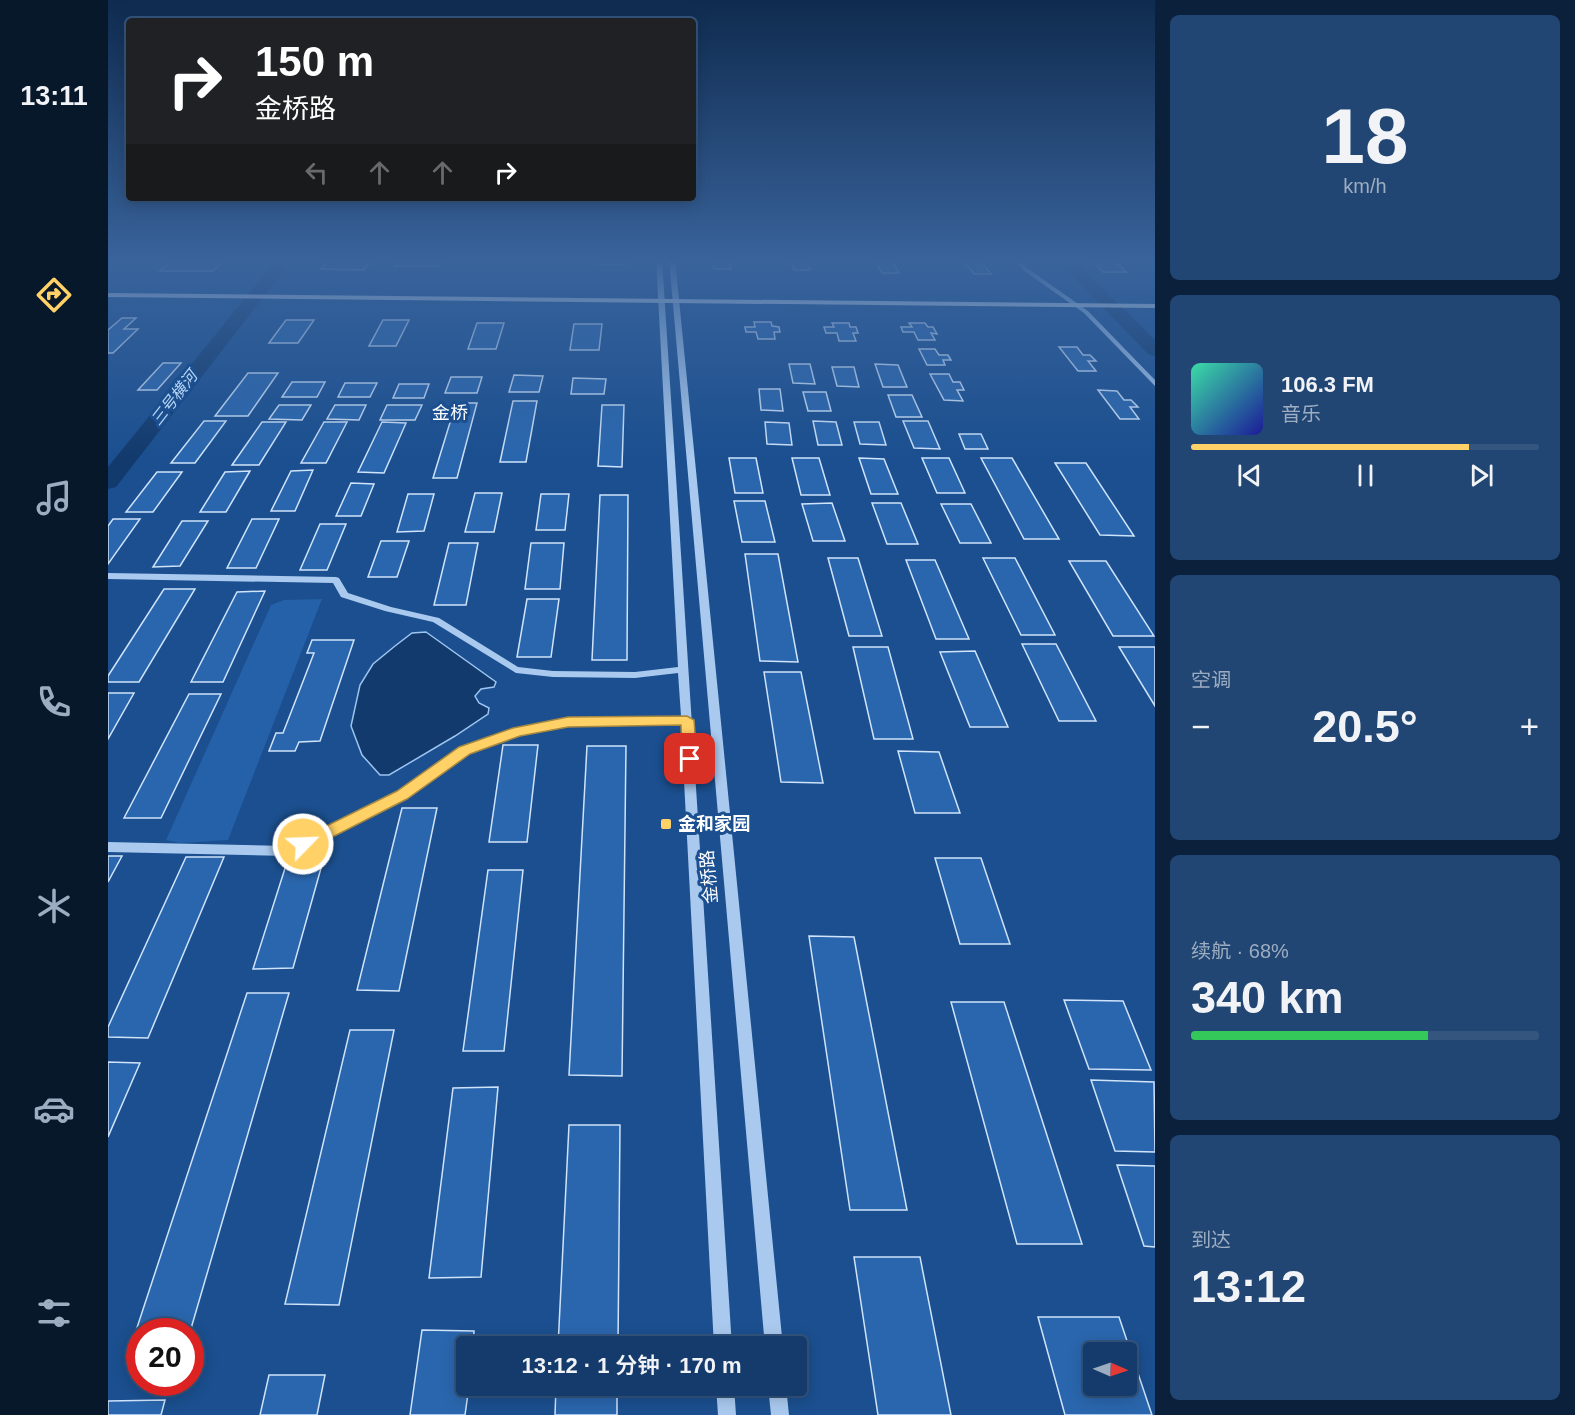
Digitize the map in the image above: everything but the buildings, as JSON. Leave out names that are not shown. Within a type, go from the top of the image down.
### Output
[{"type":"street","name":"金桥路","points":[[663,325],[722,1336]]},
{"type":"street","name":"金桥路","points":[[679,325],[773,1336]]},
{"type":"street","points":[[1098,325],[1155,384]]},
{"type":"street","points":[[108,576],[336,580],[344,595],[388,609],[436,620],[516,670],[554,674],[635,675],[684,669]]},
{"type":"street","points":[[108,847],[288,851],[319,838],[402,795],[465,751],[518,732],[568,722],[687,720]]},
{"type":"street","points":[[726,1396],[727,1415]]},
{"type":"street","points":[[778,1396],[780,1415]]},
{"type":"shaded area","points":[[322,599],[228,840],[180,843],[166,840],[271,605],[284,600]]},
{"type":"shaded area","points":[[426,632],[496,682],[494,687],[481,689],[475,696],[479,703],[489,708],[488,714],[389,775],[380,775],[362,755],[351,726],[360,685],[373,664],[395,646],[412,633]]},
{"type":"waterway","name":"三号横河","points":[[108,482],[233,325]]},
{"type":"waterway","points":[[1130,325],[1155,350]]},
{"type":"place","name":"金和家园","points":[[666,824]]},
{"type":"district","name":"金桥","points":[[450,413]]},
{"type":"route","points":[[303,844],[402,795],[465,751],[518,732],[568,722],[687,720],[690,759]]}]
